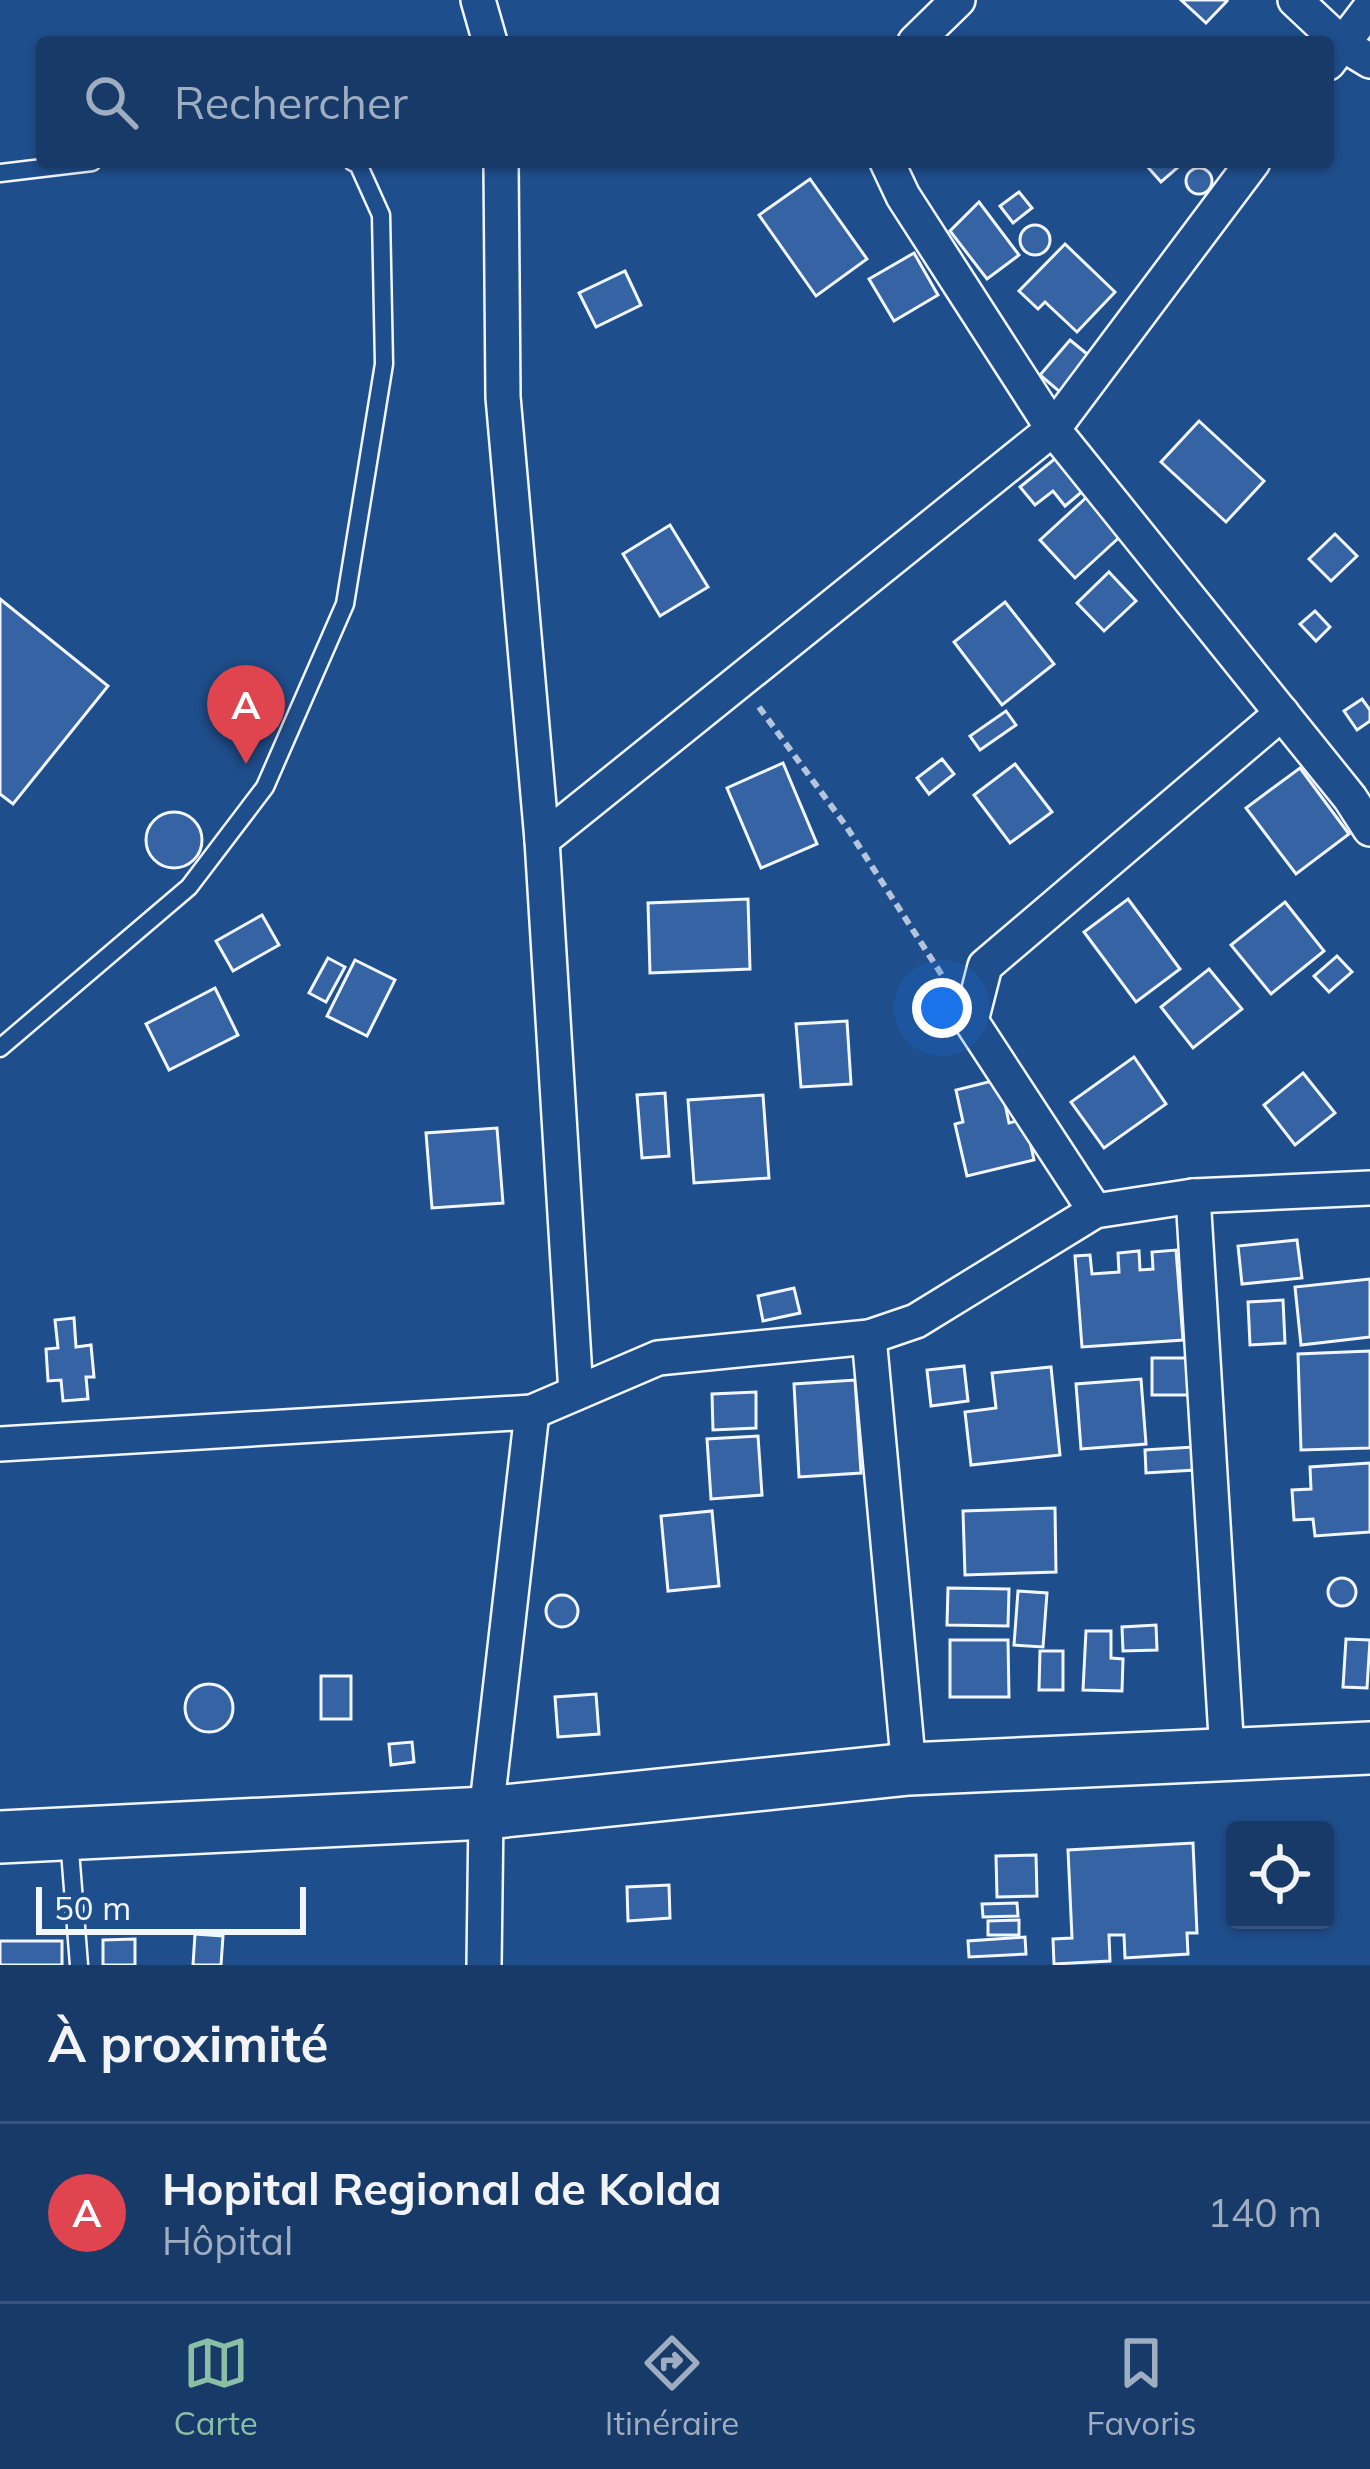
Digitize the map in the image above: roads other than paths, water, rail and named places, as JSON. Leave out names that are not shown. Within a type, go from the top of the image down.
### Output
[{"type":"main road","points":[[0,1837],[486,1814],[908,1769],[1370,1748]]},
{"type":"street","points":[[478,0],[488,36]]},
{"type":"street","points":[[921,36],[958,0]]},
{"type":"street","points":[[1295,0],[1328,36]]},
{"type":"street","points":[[1347,56],[1370,8]]},
{"type":"street","points":[[501,168],[503,398],[542,840],[576,1393]]},
{"type":"street","points":[[890,168],[903,196],[1053,429],[1370,829]]},
{"type":"street","points":[[542,840],[1053,429],[1249,168]]},
{"type":"street","points":[[1095,1210],[971,1022],[985,966],[1282,713]]},
{"type":"street","points":[[0,1444],[532,1412],[658,1358],[868,1337],[916,1321],[1095,1210],[1192,1196],[1370,1188]]},
{"type":"street","points":[[1192,1196],[1227,1753]]},
{"type":"street","points":[[868,1337],[908,1769]]},
{"type":"street","points":[[484,1965],[486,1814],[532,1412]]},
{"type":"lane","points":[[0,173],[42,168]]},
{"type":"lane","points":[[0,1048],[189,887],[265,787],[345,604],[385,364],[381,215],[360,168]]},
{"type":"lane","points":[[68,1831],[79,1965]]},
{"type":"place","name":"Hopital Regional de Kolda","points":[[246,764]]}]
